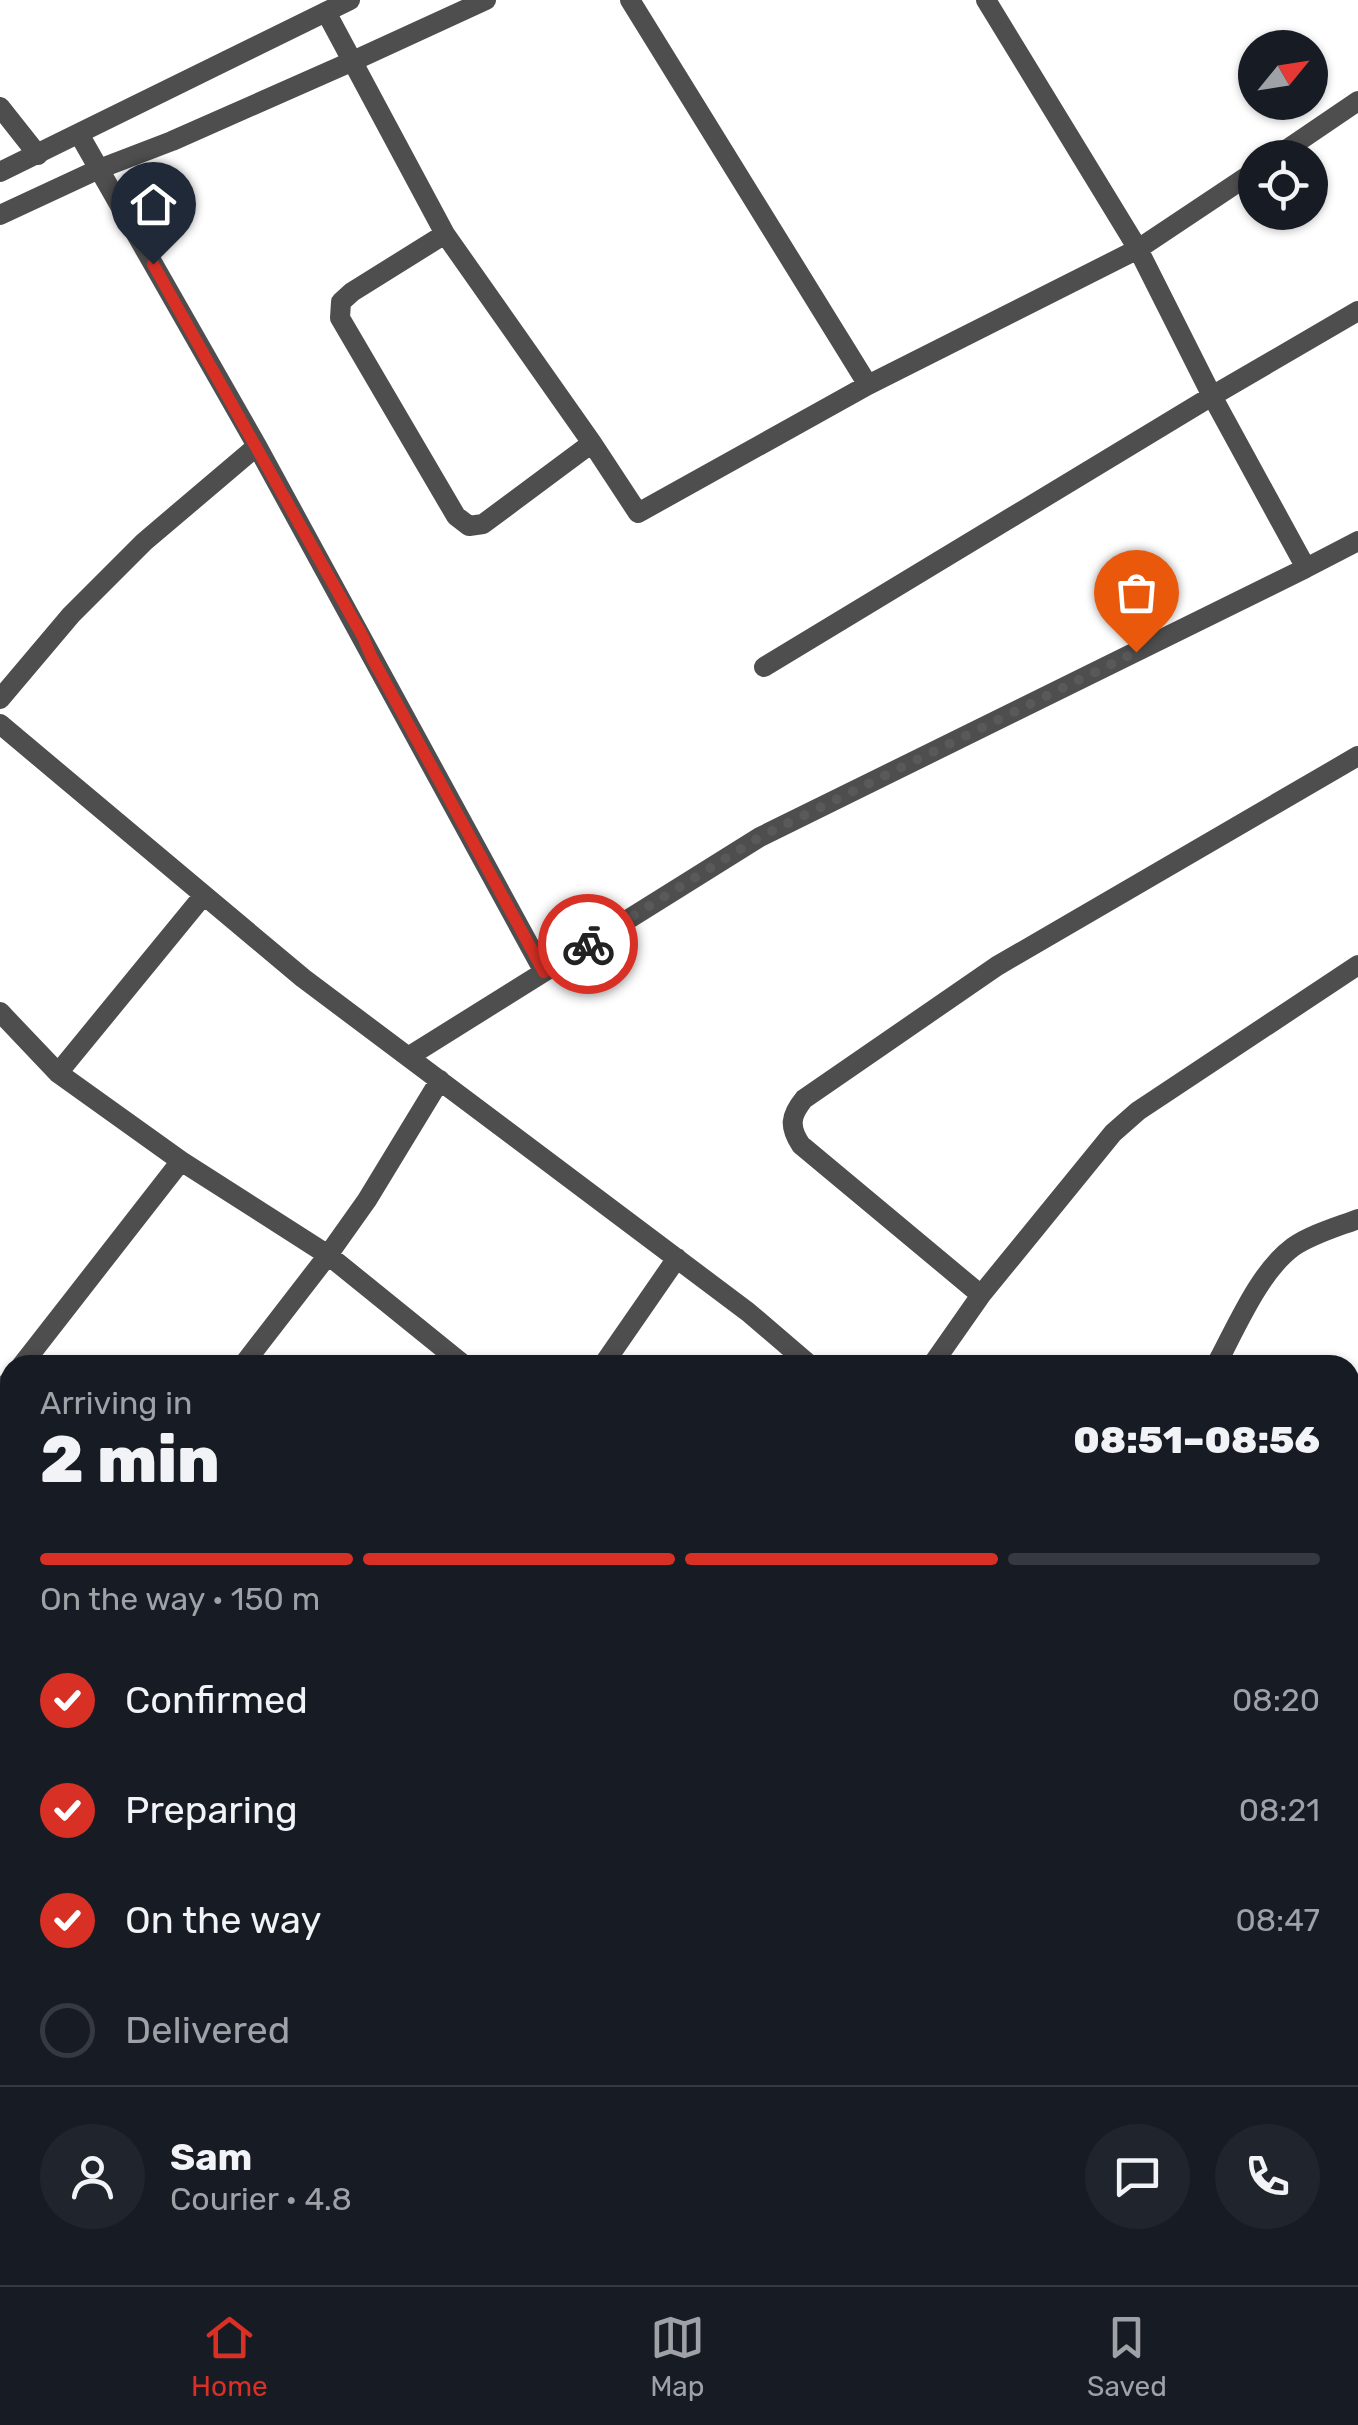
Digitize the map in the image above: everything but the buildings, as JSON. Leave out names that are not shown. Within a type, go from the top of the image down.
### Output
[{"type":"street","points":[[0,172],[350,0]]},
{"type":"street","points":[[0,215],[486,0]]},
{"type":"street","points":[[630,0],[868,385]]},
{"type":"street","points":[[986,0],[1138,250],[1306,568]]},
{"type":"street","points":[[326,12],[445,234],[638,513],[868,385],[1138,250],[1238,182]]},
{"type":"street","points":[[1301,140],[1358,101]]},
{"type":"street","points":[[0,106],[38,154]]},
{"type":"street","points":[[80,134],[257,446],[544,972]]},
{"type":"street","points":[[445,234],[352,292],[341,302],[340,318],[456,516],[469,526],[483,524],[592,443]]},
{"type":"street","points":[[764,666],[1358,311]]},
{"type":"street","points":[[0,699],[71,615],[132,554],[257,446]]},
{"type":"street","points":[[408,1057],[760,837],[1358,541]]},
{"type":"street","points":[[0,724],[303,978],[748,1312],[798,1355]]},
{"type":"street","points":[[981,1295],[801,1145],[790,1121],[796,1109],[804,1099],[998,966],[1358,756]]},
{"type":"street","points":[[58,1072],[203,896]]},
{"type":"street","points":[[939,1355],[981,1295],[1113,1133],[1166,1092],[1358,965]]},
{"type":"street","points":[[0,1012],[58,1072],[181,1161],[328,1255],[452,1355]]},
{"type":"street","points":[[251,1355],[366,1200],[440,1080]]},
{"type":"street","points":[[30,1355],[181,1161]]},
{"type":"street","points":[[1221,1355],[1262,1281],[1284,1255],[1308,1239],[1358,1218]]},
{"type":"street","points":[[610,1355],[677,1258]]},
{"type":"way so far","points":[[588,944],[760,837],[1136,652]]},
{"type":"route","points":[[153,264],[363,637],[544,972],[588,944]]}]
